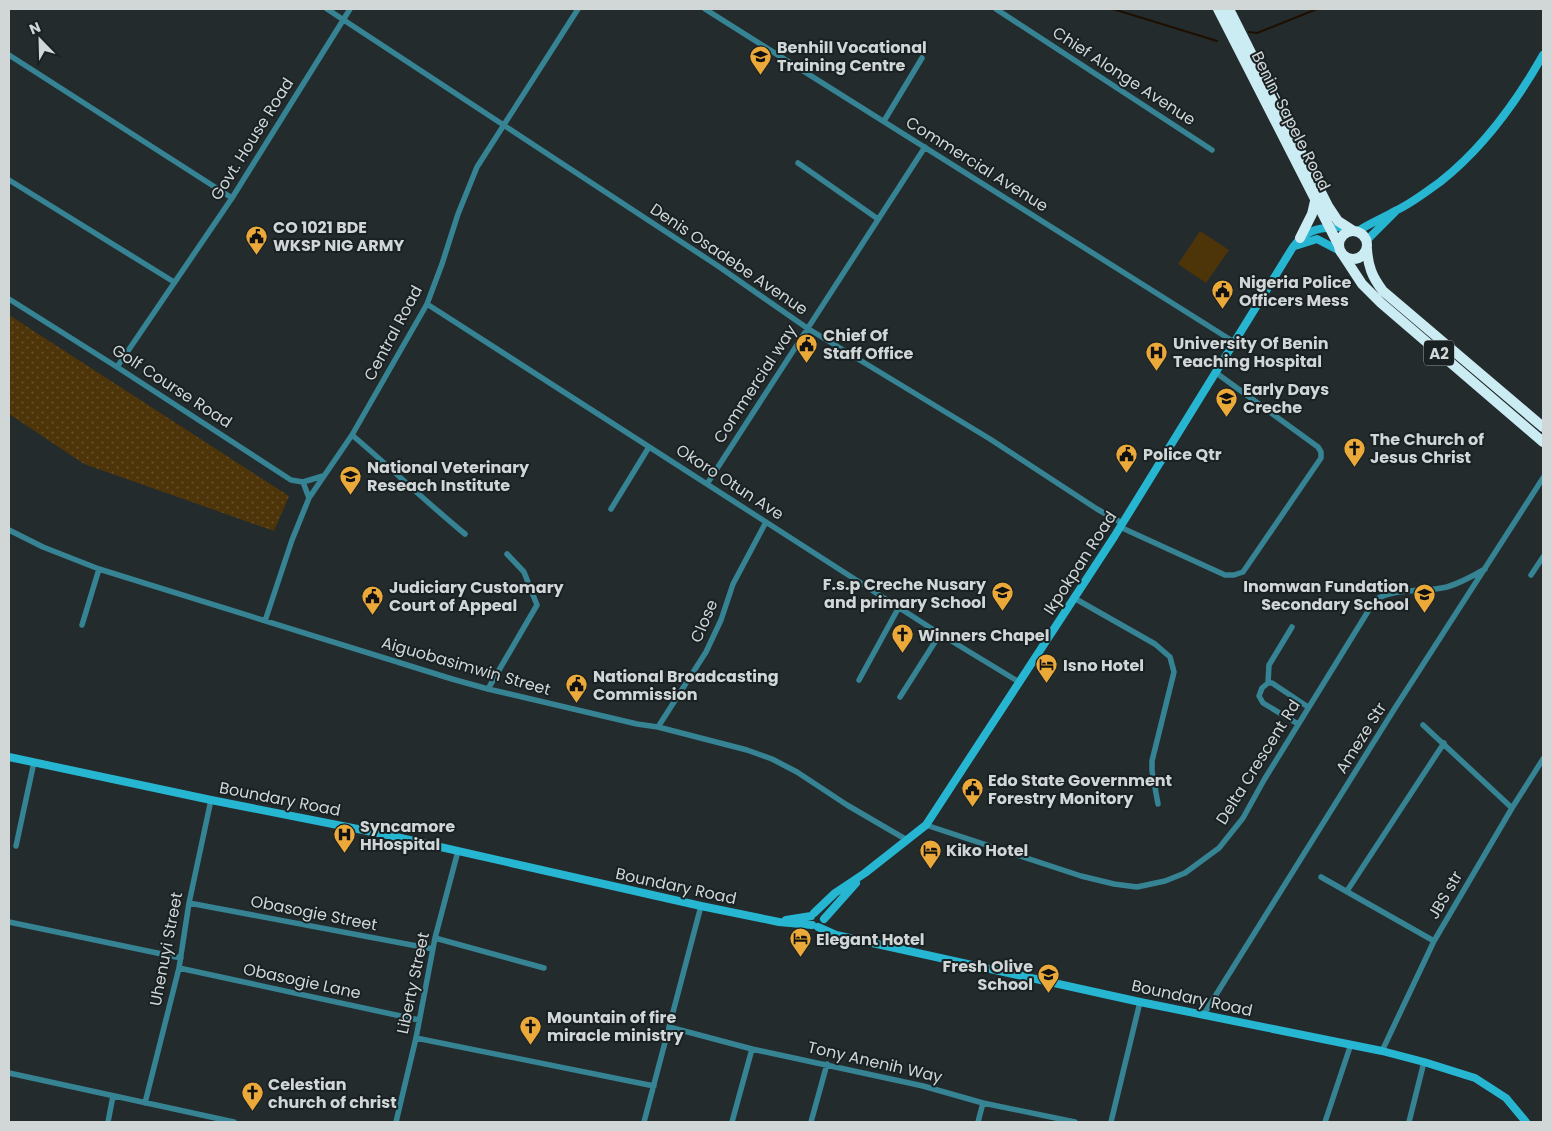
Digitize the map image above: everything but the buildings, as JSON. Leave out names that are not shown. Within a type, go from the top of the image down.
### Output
[{"type":"highway","name":"Benin-Sapele Road","points":[[1218,9],[1341,251]]},
{"type":"highway","name":"Benin-Sapele Road","points":[[1229,9],[1328,206],[1338,221],[1352,229]]},
{"type":"highway","points":[[1300,238],[1312,214],[1315,201]]},
{"type":"highway","points":[[1352,229],[1367,244],[1365,253],[1357,259],[1347,258],[1341,251],[1339,241],[1344,234],[1352,229]]},
{"type":"highway","name":"A2","points":[[1367,244],[1370,270],[1374,280],[1383,290],[1543,427]]},
{"type":"highway","name":"A2","points":[[1341,251],[1362,284],[1381,303],[1543,442]]},
{"type":"street","name":"Denis Osadebe Avenue","points":[[327,9],[718,266],[807,328],[990,439],[1121,525],[1225,575],[1234,575],[1243,572],[1321,458],[1321,452],[1318,447],[1215,372]]},
{"type":"street","name":"Govt. House Road","points":[[116,367],[232,198],[350,9]]},
{"type":"street","name":"Central Road","points":[[265,621],[292,540],[309,498],[352,434],[427,304],[458,214],[474,175],[578,9]]},
{"type":"street","name":"Commercial Avenue","points":[[705,9],[1234,342]]},
{"type":"street","name":"Chief Alonge Avenue","points":[[996,9],[1212,150]]},
{"type":"street","points":[[9,55],[232,198]]},
{"type":"street","points":[[1367,244],[1397,211],[1440,181],[1479,144],[1524,88],[1543,55]]},
{"type":"street","points":[[884,121],[922,58]]},
{"type":"street","name":"Commercial way","points":[[707,484],[925,147]]},
{"type":"street","points":[[798,163],[878,219]]},
{"type":"street","points":[[9,180],[174,282]]},
{"type":"street","points":[[1352,229],[1397,211]]},
{"type":"street","name":"Ikpokpan Road","points":[[817,920],[835,893],[865,873],[926,826],[1121,525],[1293,247],[1300,238],[1308,233],[1328,227],[1352,229]]},
{"type":"street","points":[[1293,247],[1317,238],[1341,251]]},
{"type":"street","name":"Golf Course Road","points":[[9,299],[291,480],[303,482]]},
{"type":"street","name":"Okoro Otun Ave","points":[[427,304],[940,634],[1019,682]]},
{"type":"street","points":[[352,434],[398,474],[423,499],[465,534]]},
{"type":"street","points":[[610,509],[649,447]]},
{"type":"street","points":[[309,498],[303,482],[323,476]]},
{"type":"street","name":"Ameze Str","points":[[1204,1014],[1395,708],[1543,478]]},
{"type":"street","name":"Close","points":[[658,727],[706,652],[721,620],[733,584],[766,522]]},
{"type":"street","name":"Aiguobasimwin Street","points":[[9,530],[43,547],[98,569],[488,689],[658,727],[747,750],[772,759],[796,772],[907,840]]},
{"type":"street","points":[[488,689],[536,605],[524,572],[507,554]]},
{"type":"street","points":[[1531,575],[1543,557]]},
{"type":"street","points":[[82,625],[98,569]]},
{"type":"street","name":"Delta Crescent Rd","points":[[926,826],[1081,876],[1114,884],[1137,887],[1165,881],[1185,873],[1219,848],[1243,818],[1308,707],[1375,600],[1395,592],[1421,591],[1447,586],[1485,569]]},
{"type":"street","points":[[1074,598],[1155,644],[1170,657],[1174,672],[1152,761],[1158,804]]},
{"type":"street","points":[[859,680],[899,607]]},
{"type":"street","points":[[1270,683],[1269,665],[1292,627]]},
{"type":"street","points":[[900,698],[940,634]]},
{"type":"street","points":[[1270,683],[1308,707]]},
{"type":"street","points":[[1270,683],[1262,688],[1259,696],[1260,699],[1263,703],[1298,724]]},
{"type":"street","points":[[1423,725],[1512,808]]},
{"type":"street","points":[[1347,891],[1444,743]]},
{"type":"street","name":"Boundary Road","points":[[9,756],[211,800],[382,834],[700,906],[780,922],[817,920],[836,935],[1140,1002],[1382,1051],[1475,1078],[1506,1098],[1526,1122]]},
{"type":"street","name":"JBS str","points":[[1382,1051],[1434,941],[1543,759]]},
{"type":"street","points":[[16,846],[34,762]]},
{"type":"street","name":"Uhenuyi Street","points":[[145,1104],[179,968],[189,904],[211,800]]},
{"type":"street","name":"Liberty Street","points":[[396,1122],[416,1038],[435,938],[458,851]]},
{"type":"street","name":"Ikpokpan Road","points":[[817,920],[865,873]]},
{"type":"street","points":[[1321,877],[1434,941]]},
{"type":"street","name":"Obasogie Street","points":[[189,904],[433,949]]},
{"type":"street","points":[[644,1122],[700,906]]},
{"type":"street","points":[[9,922],[181,958]]},
{"type":"street","points":[[435,938],[544,968]]},
{"type":"street","name":"Obasogie Lane","points":[[179,968],[419,1020]]},
{"type":"street","points":[[1111,1122],[1140,1002]]},
{"type":"street","name":"Tony Anenih Way","points":[[670,1027],[752,1049],[827,1064],[924,1086],[983,1103],[1075,1122]]},
{"type":"street","points":[[416,1038],[654,1086]]},
{"type":"street","points":[[1325,1122],[1351,1044]]},
{"type":"street","points":[[732,1122],[752,1049]]},
{"type":"street","points":[[1409,1122],[1424,1062]]},
{"type":"street","points":[[811,1122],[827,1064]]},
{"type":"street","points":[[9,1073],[215,1121],[234,1122]]},
{"type":"street","points":[[108,1122],[113,1096]]},
{"type":"street","points":[[978,1122],[983,1103]]},
{"type":"shaded area","points":[[1200,231],[1229,250],[1206,283],[1178,264]]},
{"type":"shaded area","points":[[9,315],[289,496],[274,531],[84,464],[9,414]]},
{"type":"waterway","points":[[1113,9],[1217,41]]},
{"type":"waterway","points":[[1249,32],[1257,33],[1317,9]]},
{"type":"place","name":"Benhill Vocational Training Centre","points":[[761,75]]},
{"type":"place","name":"CO 1021 BDE WKSP NIG ARMY","points":[[257,255]]},
{"type":"place","name":"Nigeria Police Officers Mess","points":[[1223,310]]},
{"type":"place","name":"Chief Of Staff Office","points":[[807,363]]},
{"type":"place","name":"University Of Benin Teaching Hospital","points":[[1157,371]]},
{"type":"place","name":"Early Days Creche","points":[[1227,417]]},
{"type":"place","name":"The Church of Jesus Christ","points":[[1354,467]]},
{"type":"place","name":"Police Qtr","points":[[1127,473]]},
{"type":"place","name":"National Veterinary Reseach Institute","points":[[351,495]]},
{"type":"place","name":"F.s.p Creche Nusary and primary School","points":[[1002,612]]},
{"type":"place","name":"Inomwan Fundation Secondary School","points":[[1425,614]]},
{"type":"place","name":"Judiciary Customary Court of Appeal","points":[[373,615]]},
{"type":"place","name":"Winners Chapel","points":[[902,654]]},
{"type":"place","name":"Isno Hotel","points":[[1047,684]]},
{"type":"place","name":"National Broadcasting Commission","points":[[577,704]]},
{"type":"place","name":"Edo State Government Forestry Monitory","points":[[972,808]]},
{"type":"place","name":"Syncamore HHospital","points":[[344,854]]},
{"type":"place","name":"Kiko Hotel","points":[[930,869]]},
{"type":"place","name":"Elegant Hotel","points":[[800,958]]},
{"type":"place","name":"Fresh Olive School","points":[[1049,994]]},
{"type":"place","name":"Mountain of fire miracle ministry","points":[[531,1045]]},
{"type":"place","name":"Celestian church of christ","points":[[252,1112]]}]
